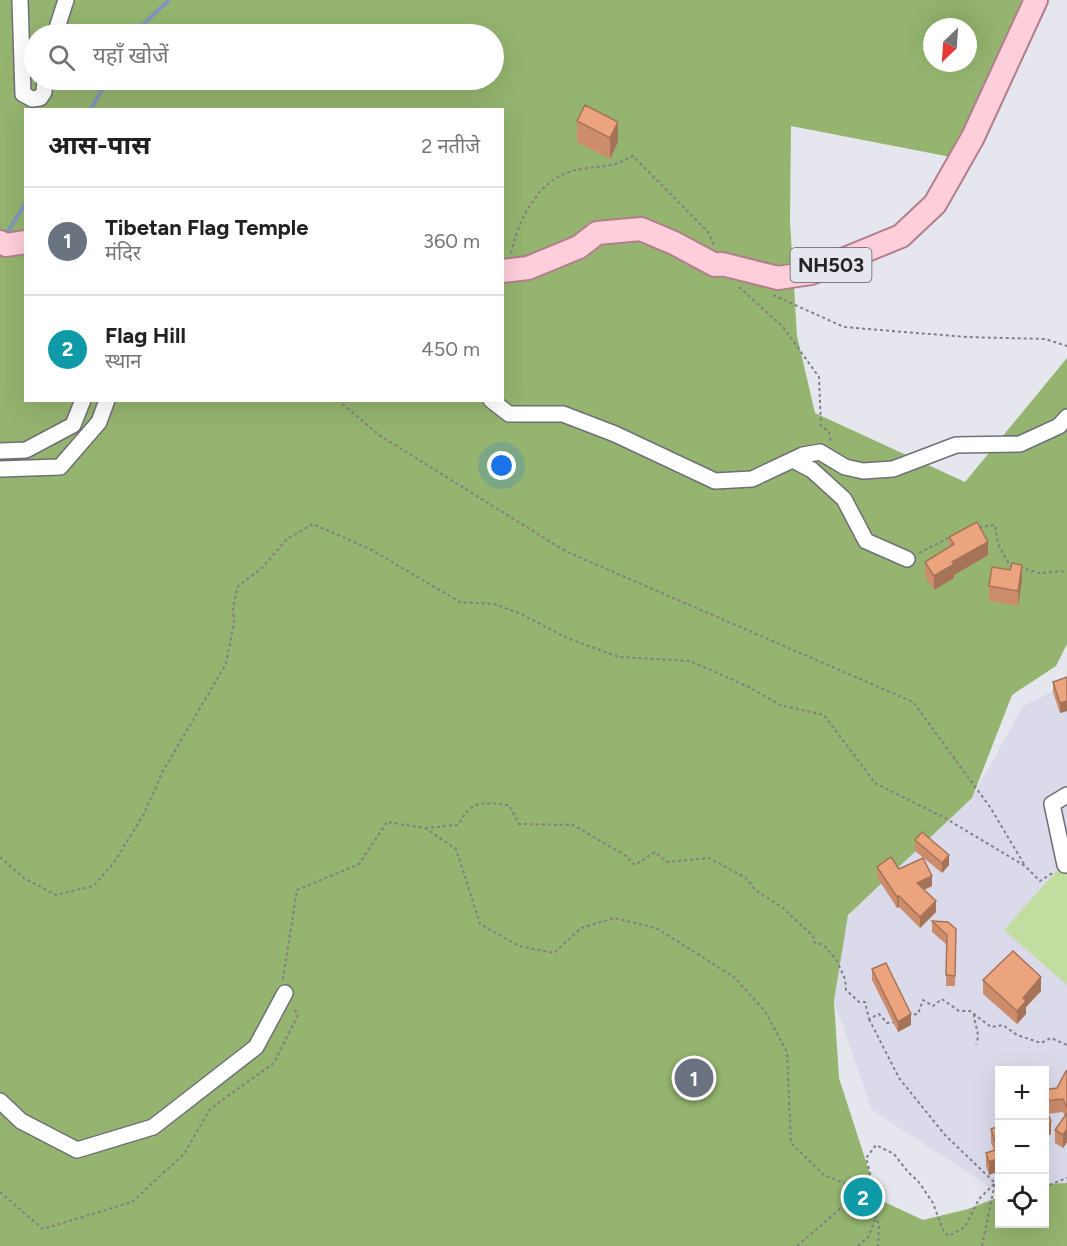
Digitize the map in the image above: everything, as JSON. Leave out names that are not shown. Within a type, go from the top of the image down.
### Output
[{"type":"main road","name":"NH503","points":[[505,270],[528,268],[579,247],[597,233],[641,229],[718,264],[778,278],[811,273],[901,236],[935,204],[973,137],[1036,0]]},
{"type":"street","points":[[20,0],[23,94],[33,99],[40,98],[44,90]]},
{"type":"street","points":[[58,24],[66,0]]},
{"type":"street","points":[[0,452],[26,450],[73,425],[82,402]]},
{"type":"street","points":[[0,469],[60,466],[99,422],[106,402]]},
{"type":"street","points":[[493,402],[508,414],[563,414],[615,434],[715,481],[752,479],[803,455],[820,452],[845,467],[863,471],[893,469],[956,445],[1020,444],[1059,426],[1067,417]]},
{"type":"street","points":[[793,460],[812,470],[844,499],[866,541],[907,559]]},
{"type":"street","points":[[1065,865],[1052,804],[1067,795]]},
{"type":"street","points":[[0,1101],[21,1121],[76,1150],[153,1127],[256,1047],[285,993]]},
{"type":"path","points":[[505,270],[513,242],[531,202],[542,189],[554,179],[570,172],[616,164],[633,156],[708,232],[718,264],[783,327],[819,377],[821,426],[829,432],[831,446],[820,452]]},
{"type":"path","points":[[768,293],[844,327],[966,337],[1045,339],[1067,346]]},
{"type":"path","points":[[340,402],[379,435],[565,551],[913,702],[990,807],[1025,866]]},
{"type":"path","points":[[0,857],[24,878],[56,895],[93,886],[113,864],[144,814],[163,771],[226,664],[238,586],[261,569],[286,539],[313,524],[370,549],[460,602],[494,604],[519,613],[567,638],[619,657],[690,660],[749,687],[780,705],[824,715],[875,783],[945,818],[1025,866],[1040,881],[1065,865]]},
{"type":"path","points":[[975,528],[995,525],[998,544],[1010,564],[1038,573],[1067,571]]},
{"type":"path","points":[[907,559],[955,535]]},
{"type":"path","points":[[0,1192],[43,1229],[132,1202],[184,1154],[210,1109],[274,1063],[298,1015],[285,993],[283,977],[297,890],[359,864],[387,822],[426,828],[458,825],[466,810],[480,803],[509,805],[519,824],[573,825],[626,856],[635,865],[655,852],[667,862],[709,858],[746,878],[755,890],[783,908],[813,936],[814,942],[824,945],[837,961],[845,979],[846,990],[859,1002],[866,1002],[869,1019],[899,1078],[945,1135],[994,1183]]},
{"type":"path","points":[[426,828],[456,849],[480,924],[519,945],[554,953],[581,928],[614,918],[656,928],[734,977],[765,1011],[787,1052],[791,1143],[824,1175],[862,1190],[879,1224],[878,1246]]},
{"type":"path","points":[[906,1016],[918,1014],[923,1000],[933,1006],[942,999],[959,1011],[970,1011],[991,1027],[1004,1025],[1017,1035],[1041,1043],[1052,1038],[1067,1045]]},
{"type":"path","points":[[869,1019],[879,1014],[887,1023],[898,1022]]},
{"type":"path","points":[[974,1014],[979,1035],[976,1044]]},
{"type":"path","points":[[797,1246],[862,1190],[873,1184],[866,1158],[876,1145],[894,1154],[918,1181],[933,1203],[943,1230],[949,1236],[964,1227],[980,1199],[994,1183]]},
{"type":"path","points":[[1049,1185],[1067,1178]]},
{"type":"path","points":[[982,1246],[994,1183]]},
{"type":"path","points":[[858,1246],[869,1236],[876,1216]]},
{"type":"shaded area","points":[[1067,684],[1067,1246],[1049,1227],[1049,1066],[995,1066],[995,1190],[872,1110],[834,1001],[848,915],[972,798],[1023,706]]},
{"type":"green space","points":[[0,0],[1027,0],[956,158],[791,126],[790,221],[797,336],[815,413],[965,482],[1067,358],[1067,644],[1056,666],[1012,695],[972,798],[848,915],[834,1001],[839,1078],[878,1199],[923,1220],[968,1209],[995,1199],[995,1228],[1049,1228],[1049,1184],[1067,1183],[1067,1246],[0,1246]]},
{"type":"green space","points":[[1067,861],[1067,985],[1004,930]]},
{"type":"building","points":[[585,105],[618,122],[610,138],[577,121]]},
{"type":"building","points":[[977,522],[988,542],[952,562],[954,564],[934,576],[925,562],[954,544],[949,537]]},
{"type":"building","points":[[1012,563],[1022,565],[1018,591],[989,586],[992,567],[1010,570]]},
{"type":"building","points":[[1067,677],[1067,701],[1060,703],[1053,682]]},
{"type":"building","points":[[922,832],[949,855],[942,863],[915,840]]},
{"type":"building","points":[[891,857],[899,869],[923,858],[932,876],[917,883],[936,901],[920,917],[899,896],[897,897],[877,867]]},
{"type":"building","points":[[932,921],[948,922],[956,929],[955,976],[946,975],[947,935]]},
{"type":"building","points":[[1013,951],[1041,977],[1023,998],[1026,1001],[1017,1011],[983,980]]},
{"type":"building","points":[[886,963],[911,1014],[898,1022],[872,969]]},
{"type":"building","points":[[1066,1071],[1067,1108],[1063,1099],[1049,1100],[1049,1089],[1057,1088]]},
{"type":"building","points":[[1067,1113],[1067,1129],[1063,1135],[1055,1130]]},
{"type":"building","points":[[995,1128],[995,1140],[991,1129]]},
{"type":"building","points":[[995,1150],[995,1160],[989,1162],[986,1153]]},
{"type":"waterway","points":[[144,24],[169,0]]},
{"type":"waterway","points":[[91,108],[102,90]]},
{"type":"waterway","points":[[5,236],[24,206]]},
{"type":"place","name":"Tibetan Flag Temple","points":[[694,1078]]},
{"type":"place","name":"Flag Hill","points":[[863,1197]]}]
